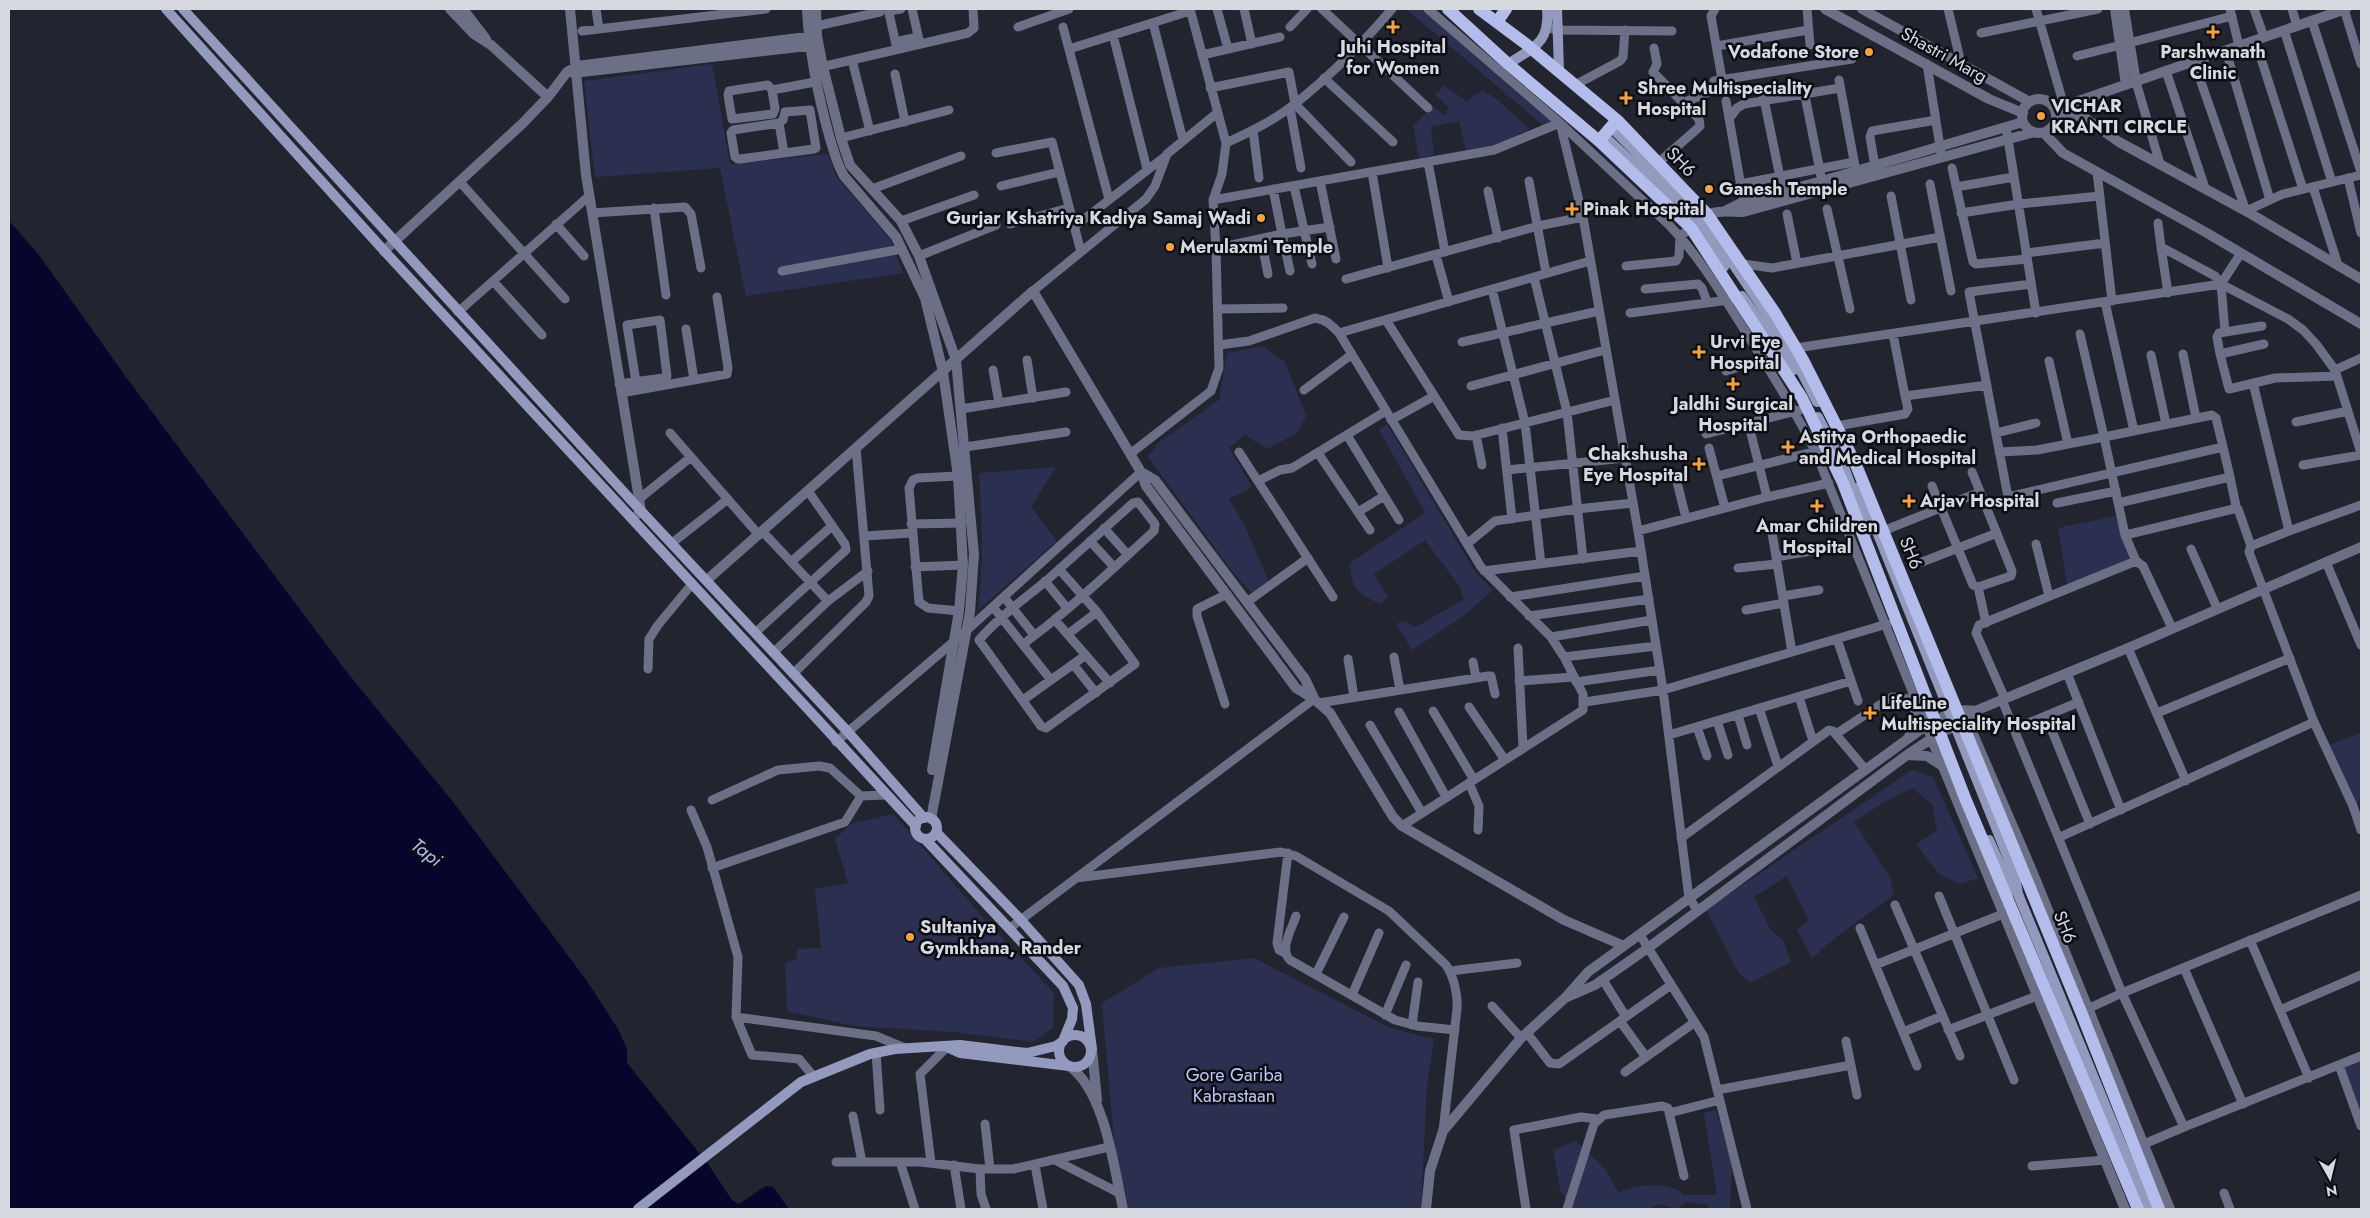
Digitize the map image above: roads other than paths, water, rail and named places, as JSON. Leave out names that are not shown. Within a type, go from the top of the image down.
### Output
[{"type":"main road","points":[[166,9],[384,251],[885,795],[916,826],[918,836],[925,839],[1063,986],[1073,1008],[1072,1019],[1059,1055],[1069,1066]]},
{"type":"main road","points":[[183,9],[641,511],[708,580],[936,826],[936,832],[932,838],[925,839]]},
{"type":"main road","points":[[1448,9],[1503,67],[1564,120],[1608,131],[1699,221],[1787,344],[1848,461],[1950,721],[2015,875],[2018,894],[2148,1209]]},
{"type":"main road","name":"SH6","points":[[1479,9],[1532,48],[1575,85],[1608,131],[1664,202],[1699,221],[1732,299],[1801,409],[1821,450],[1843,483],[1950,721],[2085,1010],[2159,1209]]},
{"type":"main road","points":[[1497,22],[1506,9]]},
{"type":"main road","points":[[1547,9],[1553,29],[1559,71]]},
{"type":"main road","points":[[1503,67],[1532,48],[1553,29],[1557,9]]},
{"type":"main road","name":"SH6","points":[[1608,131],[1658,163],[1699,221],[1743,264],[1796,348],[1854,458],[1883,531],[1950,721],[2138,1209]]},
{"type":"main road","points":[[916,826],[919,820],[928,818]]},
{"type":"main road","points":[[936,832],[1020,919],[1079,985],[1086,1004],[1092,1049],[1090,1059],[1083,1066],[1069,1066],[960,1054],[947,1047]]},
{"type":"main road","points":[[638,1209],[801,1082],[876,1052],[905,1048],[960,1045],[1027,1053],[1047,1050],[1072,1035],[1082,1036],[1092,1049]]},
{"type":"street","points":[[450,9],[468,29],[491,45],[548,97]]},
{"type":"street","points":[[462,9],[491,45]]},
{"type":"street","points":[[570,9],[589,196],[641,511],[632,520]]},
{"type":"street","points":[[596,9],[599,29]]},
{"type":"street","points":[[582,31],[689,13],[766,9]]},
{"type":"street","points":[[807,9],[818,68],[850,165],[901,221],[919,256],[956,360],[974,554],[970,612],[928,818]]},
{"type":"street","points":[[813,36],[816,9]]},
{"type":"street","points":[[384,251],[460,182],[548,97],[567,72],[813,36],[886,11],[901,9]]},
{"type":"street","points":[[912,9],[919,40]]},
{"type":"street","points":[[818,68],[919,40],[971,31],[975,24],[973,9]]},
{"type":"street","points":[[1018,27],[1069,9]]},
{"type":"street","points":[[1217,9],[1228,49]]},
{"type":"street","points":[[1244,9],[1252,44]]},
{"type":"street","points":[[1290,27],[1306,9]]},
{"type":"street","points":[[1322,9],[1428,108]]},
{"type":"street","points":[[1226,143],[1253,130],[1293,106],[1361,45],[1392,9]]},
{"type":"street","points":[[1428,9],[1503,67]]},
{"type":"street","points":[[1715,9],[1711,16],[1717,46],[1719,82]]},
{"type":"street","points":[[1807,9],[1810,45]]},
{"type":"street","name":"Shastri Marg","points":[[1825,9],[2023,118]]},
{"type":"street","name":"Shastri Marg","points":[[1862,9],[2030,102]]},
{"type":"street","points":[[1948,9],[1961,63]]},
{"type":"street","points":[[1626,266],[1676,261],[1679,256],[1680,236],[1699,221],[1724,211],[1856,171],[1942,158],[2039,132],[2054,124],[2058,110],[2036,9]]},
{"type":"street","points":[[1982,33],[2098,9]]},
{"type":"street","points":[[2115,9],[2125,44]]},
{"type":"street","points":[[2124,9],[2125,44],[2131,84],[2160,164]]},
{"type":"street","points":[[2254,9],[2259,39],[2303,189]]},
{"type":"street","points":[[2292,9],[2298,26]]},
{"type":"street","points":[[2058,110],[2312,21],[2332,11],[2345,9],[2361,64]]},
{"type":"street","points":[[1069,49],[1190,10],[1226,143],[1222,174],[1213,200],[1219,368],[1211,391],[1130,454]]},
{"type":"street","points":[[886,11],[896,46]]},
{"type":"street","points":[[2077,56],[2125,44],[2231,12],[2239,46]]},
{"type":"street","points":[[2246,211],[2270,200],[2303,189],[2361,173],[2312,21]]},
{"type":"street","points":[[1153,23],[1183,140]]},
{"type":"street","points":[[1063,27],[1109,199]]},
{"type":"street","points":[[1553,29],[1672,31]]},
{"type":"street","points":[[1575,85],[1620,61],[1623,57],[1625,30]]},
{"type":"street","points":[[1717,46],[1808,30]]},
{"type":"street","points":[[2284,30],[2332,182]]},
{"type":"street","points":[[1113,36],[1147,169]]},
{"type":"street","points":[[1202,55],[1280,37]]},
{"type":"street","points":[[1654,48],[1657,64],[1653,72],[1699,119],[1700,126],[1658,163]]},
{"type":"street","points":[[2226,51],[2270,200]]},
{"type":"street","points":[[1683,102],[1719,82],[1852,59]]},
{"type":"street","points":[[852,60],[870,131]]},
{"type":"street","points":[[2194,62],[2246,211]]},
{"type":"street","points":[[1927,64],[1942,158]]},
{"type":"street","points":[[818,68],[816,82],[840,171],[892,231],[902,249],[925,298],[943,372],[958,476],[963,565],[959,611],[952,644],[930,788],[928,818]]},
{"type":"street","points":[[1210,88],[1287,71],[1291,75],[1301,168]]},
{"type":"street","points":[[2166,71],[2205,188]]},
{"type":"street","points":[[895,74],[905,122]]},
{"type":"street","points":[[1324,78],[1393,142]]},
{"type":"street","points":[[772,90],[816,82]]},
{"type":"street","points":[[1729,119],[1737,108],[1744,104],[1764,98],[1840,84],[1856,171]]},
{"type":"street","points":[[768,85],[772,90],[775,109],[773,114],[732,119],[728,92],[768,85]]},
{"type":"street","points":[[1804,90],[1822,181]]},
{"type":"street","points":[[1764,98],[1782,192]]},
{"type":"street","points":[[1744,206],[1782,192],[2006,127],[2023,118],[2030,102],[2036,100],[2047,101],[2058,110],[2082,116],[2119,142],[2246,211],[2361,279]]},
{"type":"street","points":[[1726,101],[1744,206]]},
{"type":"street","points":[[1293,106],[1350,162]]},
{"type":"street","points":[[811,111],[816,148],[738,159],[735,157],[731,133],[733,130],[782,122],[785,112],[822,109]]},
{"type":"street","points":[[841,138],[949,110]]},
{"type":"street","points":[[1074,227],[1217,113]]},
{"type":"street","points":[[2023,118],[2063,153],[2241,253],[2361,324]]},
{"type":"street","points":[[1213,200],[1494,150],[1564,120]]},
{"type":"street","points":[[1564,120],[1583,217],[1649,599],[1663,690],[1689,898],[1698,911]]},
{"type":"street","points":[[1564,120],[1680,236],[1732,299],[1763,359],[1801,409],[1706,434]]},
{"type":"street","points":[[1875,166],[1870,137],[1872,131],[1936,120]]},
{"type":"street","points":[[779,123],[784,153]]},
{"type":"street","points":[[2006,127],[2036,313]]},
{"type":"street","points":[[1253,130],[1259,178]]},
{"type":"street","points":[[996,153],[1051,141],[1081,252]]},
{"type":"street","points":[[648,669],[650,640],[658,626],[695,587],[708,580],[1033,292],[1146,199],[1155,186],[1167,154]]},
{"type":"street","points":[[872,189],[961,156]]},
{"type":"street","points":[[1428,162],[1448,302]]},
{"type":"street","points":[[1740,184],[1820,168],[1856,171]]},
{"type":"street","points":[[1952,168],[1973,262],[1976,264],[2106,244]]},
{"type":"street","points":[[1001,186],[1059,172]]},
{"type":"street","points":[[1372,172],[1388,268]]},
{"type":"street","points":[[2097,172],[2106,244],[2109,302],[2134,431]]},
{"type":"street","points":[[1956,187],[2014,177]]},
{"type":"street","points":[[2348,178],[2361,233]]},
{"type":"street","points":[[1320,181],[1336,259]]},
{"type":"street","points":[[1529,181],[1546,273]]},
{"type":"street","points":[[460,182],[565,298]]},
{"type":"street","points":[[1930,184],[1951,291]]},
{"type":"street","points":[[1294,186],[1312,264]]},
{"type":"street","points":[[2313,187],[2338,265]]},
{"type":"street","points":[[1274,189],[1290,272]]},
{"type":"street","points":[[1488,191],[1498,238]]},
{"type":"street","points":[[901,221],[974,195]]},
{"type":"street","points":[[458,312],[589,196]]},
{"type":"street","points":[[1891,196],[1911,300]]},
{"type":"street","points":[[1961,213],[2019,204],[2100,196]]},
{"type":"street","points":[[592,213],[682,206],[688,209],[692,214],[701,268]]},
{"type":"street","points":[[654,208],[666,295]]},
{"type":"street","points":[[1010,224],[1069,208]]},
{"type":"street","points":[[1827,210],[1850,309]]},
{"type":"street","points":[[1787,214],[1796,263]]},
{"type":"street","points":[[1346,279],[1538,226],[1583,217]]},
{"type":"street","points":[[2158,223],[2168,293]]},
{"type":"street","points":[[556,224],[584,256]]},
{"type":"street","points":[[919,256],[996,225]]},
{"type":"street","points":[[1227,246],[1282,234],[1330,227]]},
{"type":"street","points":[[1743,264],[1772,268],[1940,237]]},
{"type":"street","points":[[1261,238],[1268,274]]},
{"type":"street","points":[[2161,247],[2215,276],[2221,284],[2288,319],[2303,330],[2336,373],[2361,454],[2303,465]]},
{"type":"street","points":[[782,271],[902,249]]},
{"type":"street","points":[[2225,332],[2221,284],[2241,253]]},
{"type":"street","points":[[1339,334],[1590,261]]},
{"type":"street","points":[[1534,277],[1567,412],[1583,559]]},
{"type":"street","points":[[493,281],[542,335]]},
{"type":"street","points":[[1645,289],[1698,284],[1702,288],[1707,302]]},
{"type":"street","points":[[2031,284],[1969,292],[2008,497],[2222,447]]},
{"type":"street","points":[[1796,348],[2221,284]]},
{"type":"street","points":[[1492,289],[1512,374],[1526,423],[1541,564]]},
{"type":"street","points":[[1033,292],[1141,472],[1146,486],[1296,688],[1317,701],[1330,713],[1393,817],[1402,826],[1564,920],[1624,946]]},
{"type":"street","points":[[620,388],[724,375],[728,371],[717,297]]},
{"type":"street","points":[[1630,313],[1732,299]]},
{"type":"street","points":[[1218,310],[1283,308]]},
{"type":"street","points":[[1462,342],[1599,311]]},
{"type":"street","points":[[1219,345],[1249,341],[1315,318],[1325,320],[1339,334],[1484,571],[1551,637],[1575,679],[1585,702],[1583,710],[1402,826]]},
{"type":"street","points":[[620,388],[636,382],[667,376],[661,322],[658,319],[623,326],[636,382]]},
{"type":"street","points":[[1386,320],[1459,435],[1476,435],[1615,400]]},
{"type":"street","points":[[2262,326],[2217,334],[2229,389],[2275,378],[2336,373],[2361,358]]},
{"type":"street","points":[[686,329],[694,380]]},
{"type":"street","points":[[1837,426],[1906,414],[1908,409],[1892,334]]},
{"type":"street","points":[[2080,334],[2125,534],[2136,561],[2143,566],[2172,628]]},
{"type":"street","points":[[2220,354],[2264,344]]},
{"type":"street","points":[[1471,386],[1605,350]]},
{"type":"street","points":[[2183,354],[2196,418]]},
{"type":"street","points":[[1304,390],[1351,355]]},
{"type":"street","points":[[2150,355],[2166,424]]},
{"type":"street","points":[[1726,371],[1763,359]]},
{"type":"street","points":[[1027,360],[1033,398]]},
{"type":"street","points":[[2049,361],[2068,444]]},
{"type":"street","points":[[993,370],[999,403]]},
{"type":"street","points":[[2253,383],[2289,531]]},
{"type":"street","points":[[1905,396],[1987,385]]},
{"type":"street","points":[[961,409],[1066,392]]},
{"type":"street","points":[[1392,420],[1434,396]]},
{"type":"street","points":[[1258,481],[1280,470],[1292,468],[1386,411]]},
{"type":"street","points":[[2296,422],[2348,411]]},
{"type":"street","points":[[1999,452],[2037,450],[2212,415],[2216,418],[2236,506],[2233,509],[2125,534]]},
{"type":"street","points":[[1748,422],[1767,497]]},
{"type":"street","points":[[1996,433],[2036,422]]},
{"type":"street","points":[[1502,428],[1512,519]]},
{"type":"street","points":[[965,447],[1066,432]]},
{"type":"street","points":[[670,433],[728,499],[828,601]]},
{"type":"street","points":[[1347,435],[1399,520]]},
{"type":"street","points":[[1476,435],[1482,465]]},
{"type":"street","points":[[794,673],[866,602],[870,589],[856,448]]},
{"type":"street","points":[[1709,448],[1725,508]]},
{"type":"street","points":[[1717,476],[1821,450],[1829,483],[1917,700],[1910,737]]},
{"type":"street","points":[[1240,452],[1333,597]]},
{"type":"street","points":[[1318,453],[1370,530]]},
{"type":"street","points":[[639,499],[691,457]]},
{"type":"street","points":[[1507,470],[1625,458]]},
{"type":"street","points":[[836,742],[952,644],[1141,472]]},
{"type":"street","points":[[1141,472],[1155,480],[1305,679],[1317,701]]},
{"type":"street","points":[[1932,486],[1973,585],[1978,587],[2012,575],[1972,472]]},
{"type":"street","points":[[958,476],[913,480],[909,488],[919,602],[928,608],[959,611]]},
{"type":"street","points":[[2118,503],[2230,477]]},
{"type":"street","points":[[1677,482],[1686,518]]},
{"type":"street","points":[[1638,532],[1767,497],[1829,483]]},
{"type":"street","points":[[756,632],[846,550],[845,544],[808,491]]},
{"type":"street","points":[[2057,503],[2116,491]]},
{"type":"street","points":[[1883,531],[1980,492]]},
{"type":"street","points":[[1358,512],[1384,496]]},
{"type":"street","points":[[672,543],[728,499]]},
{"type":"street","points":[[1024,644],[1055,620],[1067,608],[1083,595],[1128,555],[1155,528],[1141,504],[1133,503],[1104,528],[1059,568],[1045,581],[1012,607],[979,642],[1041,726],[1046,728],[1134,665],[1135,662],[1097,612],[1083,595],[1059,568]]},
{"type":"street","points":[[1466,544],[1489,524],[1536,515],[1633,503]]},
{"type":"street","points":[[2251,546],[2361,505]]},
{"type":"street","points":[[2238,508],[2251,546],[2249,552],[2314,722],[2357,804],[2361,830]]},
{"type":"street","points":[[865,536],[962,523]]},
{"type":"street","points":[[791,562],[832,526]]},
{"type":"street","points":[[1771,527],[1792,652]]},
{"type":"street","points":[[1104,528],[1128,555]]},
{"type":"street","points":[[1922,562],[1997,533]]},
{"type":"street","points":[[1090,541],[1114,567]]},
{"type":"street","points":[[2036,544],[2049,596]]},
{"type":"street","points":[[1443,1131],[1524,1035],[1565,998],[1588,972],[1910,737],[2128,648],[2361,547]]},
{"type":"street","points":[[2191,549],[2217,608]]},
{"type":"street","points":[[1738,568],[1817,550]]},
{"type":"street","points":[[1484,571],[1641,552]]},
{"type":"street","points":[[1247,602],[1308,558]]},
{"type":"street","points":[[2136,561],[1986,623],[1977,628],[1976,633],[2122,993],[2184,1127]]},
{"type":"street","points":[[2326,562],[2361,645]]},
{"type":"street","points":[[915,566],[963,565]]},
{"type":"street","points":[[774,652],[828,601],[868,571]]},
{"type":"street","points":[[1510,597],[1645,576]]},
{"type":"street","points":[[1045,581],[1067,608]]},
{"type":"street","points":[[1978,587],[1986,623]]},
{"type":"street","points":[[1746,610],[1819,590]]},
{"type":"street","points":[[1225,704],[1197,616],[1197,609],[1227,594]]},
{"type":"street","points":[[1004,597],[1034,635]]},
{"type":"street","points":[[1529,616],[1649,599]]},
{"type":"street","points":[[993,607],[1051,680]]},
{"type":"street","points":[[1068,634],[1097,612]]},
{"type":"street","points":[[1055,620],[1110,683]]},
{"type":"street","points":[[1551,637],[1652,620]]},
{"type":"street","points":[[1585,702],[1663,690],[1887,624]]},
{"type":"street","points":[[1837,639],[1858,701]]},
{"type":"street","points":[[1564,658],[1656,646]]},
{"type":"street","points":[[1518,648],[1523,747]]},
{"type":"street","points":[[2128,648],[2186,781]]},
{"type":"street","points":[[1023,700],[1086,655]]},
{"type":"street","points":[[1394,657],[1400,690]]},
{"type":"street","points":[[2157,713],[2290,658]]},
{"type":"street","points":[[1348,659],[1354,697]]},
{"type":"street","points":[[1473,662],[1476,678]]},
{"type":"street","points":[[1073,664],[1096,693]]},
{"type":"street","points":[[1519,681],[1575,679],[1660,670]]},
{"type":"street","points":[[2067,673],[2121,810]]},
{"type":"street","points":[[1010,928],[1317,701],[1492,676],[1495,694]]},
{"type":"street","points":[[1668,735],[1851,681]]},
{"type":"street","points":[[1799,696],[1813,740]]},
{"type":"street","points":[[1836,734],[1892,696],[1917,700],[1950,721]]},
{"type":"street","points":[[2014,729],[2079,702]]},
{"type":"street","points":[[1469,707],[1505,760]]},
{"type":"street","points":[[1759,708],[1778,766]]},
{"type":"street","points":[[1432,711],[1471,781],[1479,806],[1478,830]]},
{"type":"street","points":[[1398,712],[1446,798]]},
{"type":"street","points":[[1738,715],[1747,745]]},
{"type":"street","points":[[2046,716],[2090,824]]},
{"type":"street","points":[[1717,721],[1728,756]]},
{"type":"street","points":[[1565,998],[1603,980],[1648,948],[1950,721]]},
{"type":"street","points":[[1950,721],[1941,765],[2125,1209]]},
{"type":"street","points":[[2060,837],[2314,722]]},
{"type":"street","points":[[1370,725],[1422,813]]},
{"type":"street","points":[[1697,727],[1707,756]]},
{"type":"street","points":[[1681,838],[1828,730],[1836,734],[1865,769]]},
{"type":"street","points":[[1907,755],[1927,756],[1941,765]]},
{"type":"street","points":[[712,800],[778,770],[819,766],[830,768],[861,796],[885,795]]},
{"type":"street","points":[[712,868],[845,822],[861,796]]},
{"type":"street","points":[[691,810],[707,847],[738,956],[736,1017],[752,1055],[799,1059],[814,1077]]},
{"type":"street","points":[[1076,878],[1281,852],[1288,853],[1389,911],[1446,965],[1450,971],[1457,1002],[1443,1131],[1430,1171],[1426,1209]]},
{"type":"street","points":[[1288,853],[1277,943],[1279,950],[1285,953],[1290,960],[1385,1015],[1412,1025],[1455,1030]]},
{"type":"street","points":[[2170,1209],[2144,1144],[2085,1010],[2361,894]]},
{"type":"street","points":[[1939,896],[2014,1080]]},
{"type":"street","points":[[1895,906],[1960,1056]]},
{"type":"street","points":[[1875,965],[2003,914]]},
{"type":"street","points":[[1285,953],[1296,916]]},
{"type":"street","points":[[1316,974],[1344,917]]},
{"type":"street","points":[[1860,928],[1917,1066]]},
{"type":"street","points":[[1352,995],[1379,933]]},
{"type":"street","points":[[1640,935],[1704,1037],[1747,1209]]},
{"type":"street","points":[[2250,940],[2309,1078]]},
{"type":"street","points":[[1450,971],[1517,963]]},
{"type":"street","points":[[1385,1015],[1406,965]]},
{"type":"street","points":[[2184,968],[2243,1104]]},
{"type":"street","points":[[2280,1010],[2361,975]]},
{"type":"street","points":[[1603,980],[1623,1019],[1646,1057]]},
{"type":"street","points":[[1412,1025],[1418,982]]},
{"type":"street","points":[[1492,1006],[1550,1062],[1555,1064],[1623,1019],[1671,984]]},
{"type":"street","points":[[1948,1030],[2037,996]]},
{"type":"street","points":[[1903,1032],[1942,1016]]},
{"type":"street","points":[[736,1017],[876,1036],[905,1048]]},
{"type":"street","points":[[1624,1072],[1695,1022]]},
{"type":"street","points":[[1846,1041],[1857,1095]]},
{"type":"street","points":[[931,1163],[920,1074],[947,1047]]},
{"type":"street","points":[[1092,1049],[1099,1111],[1123,1209]]},
{"type":"street","points":[[876,1052],[880,1110]]},
{"type":"street","points":[[2144,1144],[2361,1056]]},
{"type":"street","points":[[1718,1090],[1851,1065]]},
{"type":"street","points":[[2339,1065],[2361,1126]]},
{"type":"street","points":[[1069,1066],[1082,1078],[1099,1111]]},
{"type":"street","points":[[1669,1113],[1720,1100]]},
{"type":"street","points":[[1526,1209],[1514,1130],[1581,1118],[1597,1119],[1604,1115],[1662,1106],[1668,1108],[1684,1176]]},
{"type":"street","points":[[853,1116],[862,1162]]},
{"type":"street","points":[[1567,1209],[1597,1119]]},
{"type":"street","points":[[985,1124],[990,1169]]},
{"type":"street","points":[[836,1162],[931,1163],[980,1169],[1013,1169],[1109,1147]]},
{"type":"street","points":[[1055,1160],[1119,1193]]},
{"type":"street","points":[[2032,1166],[2105,1160]]},
{"type":"street","points":[[900,1162],[915,1209]]},
{"type":"street","points":[[954,1165],[961,1209]]},
{"type":"street","points":[[1035,1165],[1043,1209]]},
{"type":"street","points":[[980,1169],[981,1194],[986,1209]]},
{"type":"street","points":[[2224,1193],[2230,1209]]},
{"type":"water","name":"Tapi","points":[[9,221],[39,255],[126,377],[346,671],[454,803],[587,981],[618,1029],[627,1049],[627,1063],[708,1164],[732,1200],[739,1204],[766,1186],[773,1187],[789,1209],[9,1209]]},
{"type":"place","name":"Juhi Hospital for Women","points":[[1393,27]]},
{"type":"place","name":"Parshwanath Clinic","points":[[2213,32]]},
{"type":"place","name":"Vodafone Store","points":[[1869,52]]},
{"type":"place","name":"Shree Multispeciality Hospital","points":[[1626,98]]},
{"type":"place","name":"VICHAR KRANTI CIRCLE","points":[[2041,116]]},
{"type":"place","name":"Ganesh Temple","points":[[1709,189]]},
{"type":"place","name":"Pinak Hospital","points":[[1572,209]]},
{"type":"place","name":"Gurjar Kshatriya Kadiya Samaj Wadi","points":[[1261,218]]},
{"type":"place","name":"Merulaxmi Temple","points":[[1170,247]]},
{"type":"place","name":"Urvi Eye Hospital","points":[[1699,352]]},
{"type":"place","name":"Jaldhi Surgical Hospital","points":[[1733,384]]},
{"type":"place","name":"Astitva Orthopaedic and Medical Hospital","points":[[1788,447]]},
{"type":"place","name":"Chakshusha Eye Hospital","points":[[1699,464]]},
{"type":"place","name":"Arjav Hospital","points":[[1909,501]]},
{"type":"place","name":"Amar Children Hospital","points":[[1817,506]]},
{"type":"place","name":"LifeLine Multispeciality Hospital","points":[[1870,713]]},
{"type":"place","name":"Sultaniya Gymkhana, Rander","points":[[910,937]]},
{"type":"park label","name":"Gore Gariba Kabrastaan","points":[[1234,1085]]}]
